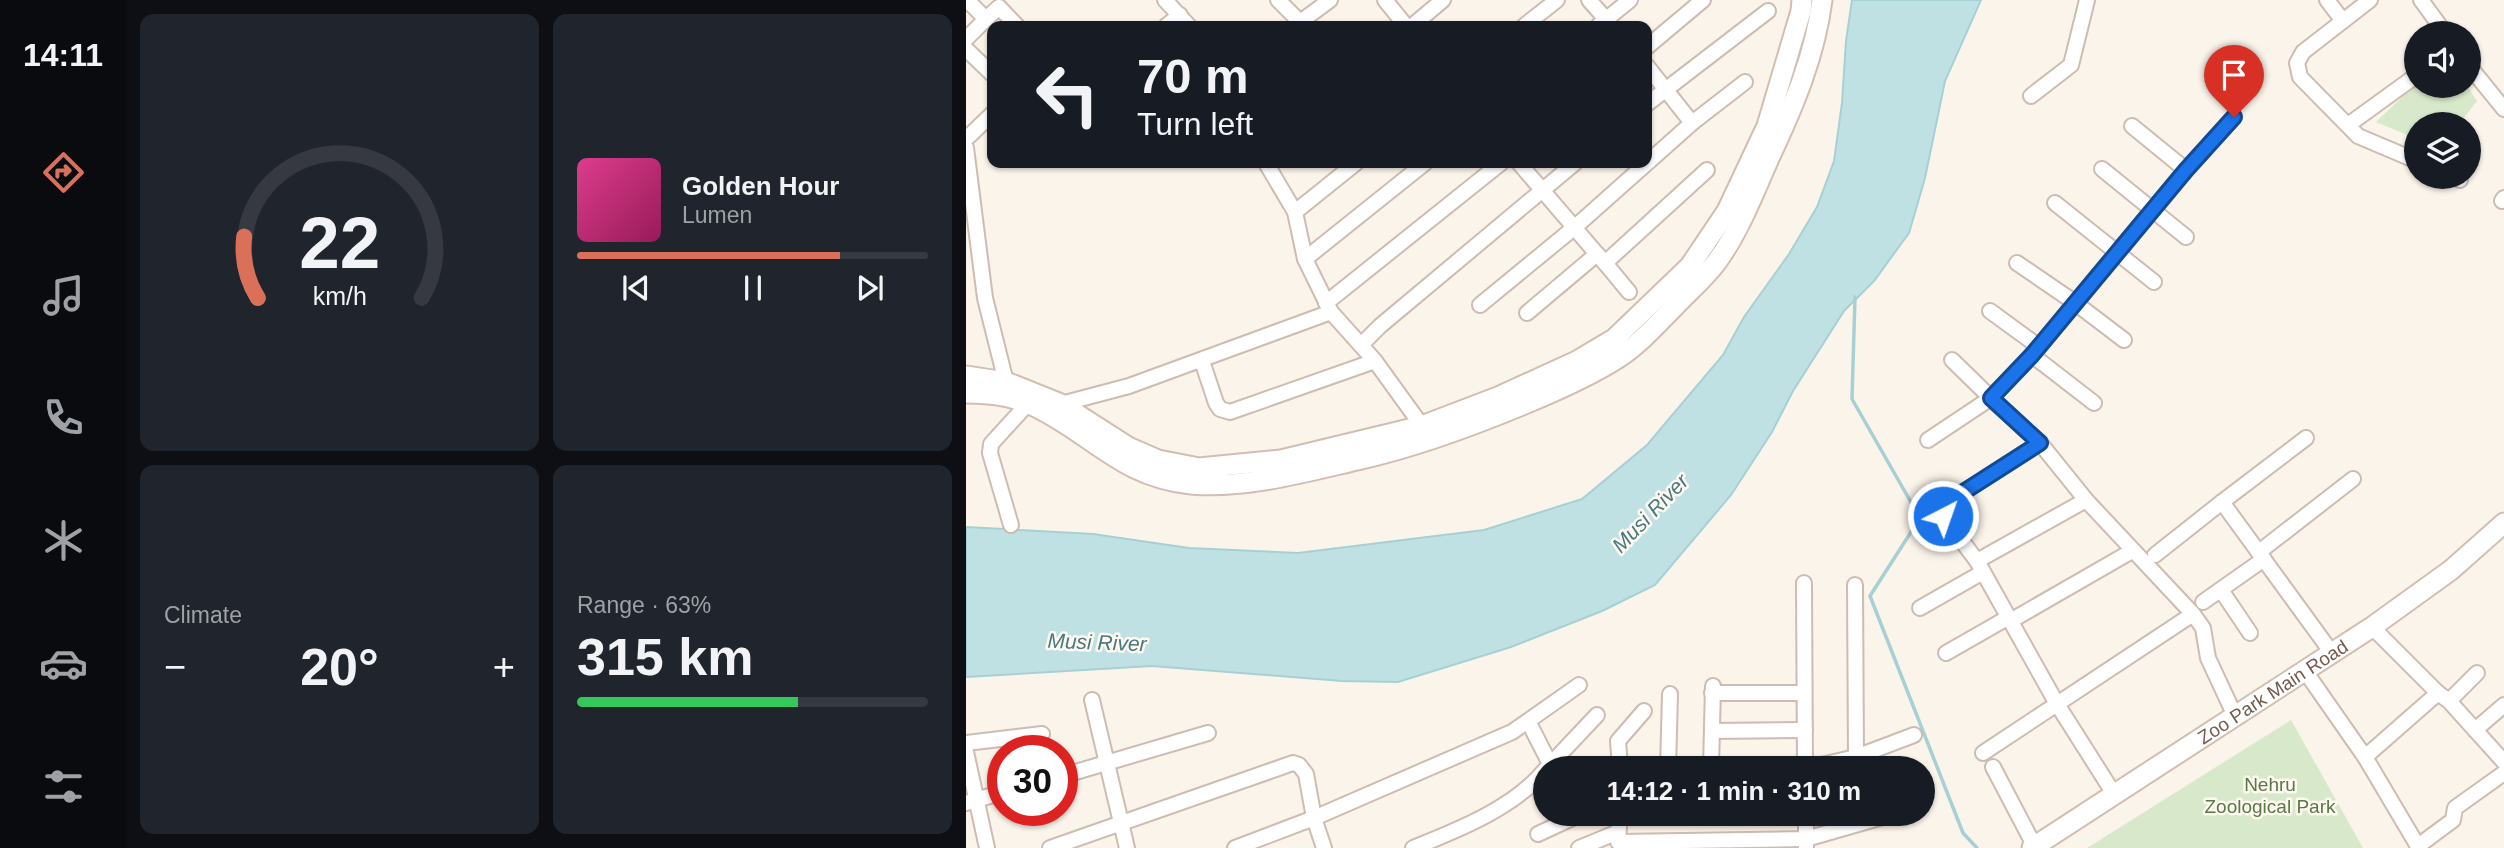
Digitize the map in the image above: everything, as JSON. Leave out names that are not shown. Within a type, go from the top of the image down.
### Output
[{"type":"street","points":[[967,0],[986,19]]},
{"type":"street","points":[[1278,0],[1296,21]]},
{"type":"street","points":[[1302,21],[1330,0]]},
{"type":"street","points":[[1385,0],[1402,21]]},
{"type":"street","points":[[1418,21],[1443,0]]},
{"type":"street","points":[[1530,21],[1557,0]]},
{"type":"street","points":[[1588,0],[1603,21]]},
{"type":"street","points":[[1608,21],[1630,0]]},
{"type":"street","points":[[1652,43],[1703,0]]},
{"type":"street","points":[[966,393],[1061,404],[1128,447],[1158,460],[1199,468],[1281,460],[1422,426],[1498,397],[1577,361],[1614,339],[1690,266],[1727,211],[1767,126],[1801,12],[1802,0]]},
{"type":"street","points":[[966,376],[1006,382],[1117,460],[1154,478],[1191,484],[1227,485],[1311,471],[1392,452],[1442,436],[1559,389],[1618,358],[1718,260],[1747,208],[1786,123],[1809,64],[1822,0]]},
{"type":"street","points":[[2031,96],[2071,65],[2087,0]]},
{"type":"street","points":[[2327,0],[2343,21]]},
{"type":"street","points":[[2370,0],[2303,52],[2297,63],[2300,77],[2358,135],[2404,155]]},
{"type":"street","points":[[2421,0],[2436,21]]},
{"type":"street","points":[[1167,1],[1184,21]]},
{"type":"street","points":[[966,39],[999,7],[1012,21]]},
{"type":"street","points":[[1652,100],[1768,11]]},
{"type":"street","points":[[966,49],[987,69]]},
{"type":"street","points":[[1652,72],[1692,123]]},
{"type":"street","points":[[2481,81],[2504,109]]},
{"type":"street","points":[[1652,159],[1692,123],[1745,82]]},
{"type":"street","points":[[2348,125],[2404,84]]},
{"type":"street","points":[[1928,440],[1991,398],[2234,117]]},
{"type":"street","points":[[966,139],[987,119]]},
{"type":"street","points":[[2132,126],[2186,170]]},
{"type":"street","points":[[966,148],[985,298],[1006,382]]},
{"type":"street","points":[[1269,168],[1295,212],[1305,259],[1328,307],[1375,361],[1422,426]]},
{"type":"street","points":[[1295,212],[1350,168]]},
{"type":"street","points":[[1305,259],[1419,168]]},
{"type":"street","points":[[1061,404],[1129,386],[1202,361],[1328,307],[1495,168]]},
{"type":"street","points":[[1523,168],[1629,292]]},
{"type":"street","points":[[1361,345],[1380,326],[1569,168]]},
{"type":"street","points":[[1480,305],[1575,228],[1642,168]]},
{"type":"street","points":[[2102,169],[2186,237]]},
{"type":"street","points":[[1527,313],[1601,258],[1707,170]]},
{"type":"street","points":[[2055,203],[2154,282]]},
{"type":"street","points":[[2017,263],[2124,340]]},
{"type":"street","points":[[1990,311],[2094,404]]},
{"type":"street","points":[[1952,360],[2040,443],[2132,551],[2198,608],[2208,658],[2235,716]]},
{"type":"street","points":[[1202,361],[1216,403],[1230,412],[1375,361]]},
{"type":"street","points":[[1011,525],[990,453],[991,444],[1033,399]]},
{"type":"street","points":[[2155,555],[2306,438]]},
{"type":"street","points":[[2040,443],[1951,500],[1944,509],[1943,516],[1980,566],[2057,704],[2114,794]]},
{"type":"street","points":[[1983,753],[2198,608],[2353,479]]},
{"type":"street","points":[[1920,608],[1980,566],[2086,500]]},
{"type":"street","points":[[2222,502],[2332,653]]},
{"type":"street","name":"Zoo Park Main Road","points":[[2040,846],[2114,794],[2372,627],[2451,570],[2504,523]]},
{"type":"street","points":[[1946,653],[2132,551]]},
{"type":"street","points":[[1804,583],[1806,756]]},
{"type":"street","points":[[1855,585],[1856,756]]},
{"type":"street","points":[[2221,590],[2250,633]]},
{"type":"street","points":[[2372,627],[2444,697],[2504,762]]},
{"type":"street","points":[[2305,671],[2365,757],[2418,847],[2453,820],[2455,808],[2504,773]]},
{"type":"street","points":[[2365,757],[2477,673]]},
{"type":"street","points":[[1235,848],[1314,818],[1512,732],[1579,685]]},
{"type":"street","points":[[1712,756],[1712,689],[1804,693]]},
{"type":"street","points":[[1668,756],[1670,694]]},
{"type":"street","points":[[1092,700],[1127,848]]},
{"type":"street","points":[[2475,730],[2504,705]]},
{"type":"street","points":[[1619,756],[1618,741],[1644,711]]},
{"type":"street","points":[[1558,756],[1597,715]]},
{"type":"street","points":[[1528,721],[1542,756]]},
{"type":"street","points":[[1712,731],[1805,730]]},
{"type":"street","points":[[1078,772],[1208,733]]},
{"type":"street","points":[[966,743],[1042,734]]},
{"type":"street","points":[[1859,756],[1914,735]]},
{"type":"street","points":[[966,752],[971,801],[987,848]]},
{"type":"street","points":[[1050,848],[1293,763],[1299,765],[1306,774],[1314,818],[1324,848]]},
{"type":"street","points":[[1993,766],[2040,846]]},
{"type":"street","points":[[1413,848],[1474,824],[1533,783]]},
{"type":"street","points":[[1538,834],[1555,826]]},
{"type":"street","points":[[1806,826],[1806,844]]},
{"type":"street","points":[[1579,848],[1618,841],[1806,844],[1858,826]]},
{"type":"green space","points":[[2404,95],[2404,98],[2475,98],[2477,101],[2468,112],[2404,112],[2404,134],[2376,122]]},
{"type":"green space","name":"Nehru Zoological Park","points":[[2291,720],[2363,848],[2087,848]]},
{"type":"water","name":"Musi River","points":[[1852,0],[1981,0],[1945,81],[1925,178],[1909,233],[1874,281],[1844,311],[1731,495],[1655,585],[1602,611],[1511,647],[1398,682],[1342,681],[1152,666],[966,677],[966,527],[1093,534],[1189,548],[1298,553],[1484,530],[1582,499],[1647,445],[1723,355],[1744,317],[1789,254],[1817,207],[1834,161]]},
{"type":"waterway","points":[[1855,297],[1852,399],[1920,518],[1870,596],[1963,833],[1977,848]]},
{"type":"route","points":[[1943,516],[1944,509],[1951,500],[2040,443],[1991,398],[2032,355],[2186,170],[2234,117]]}]
